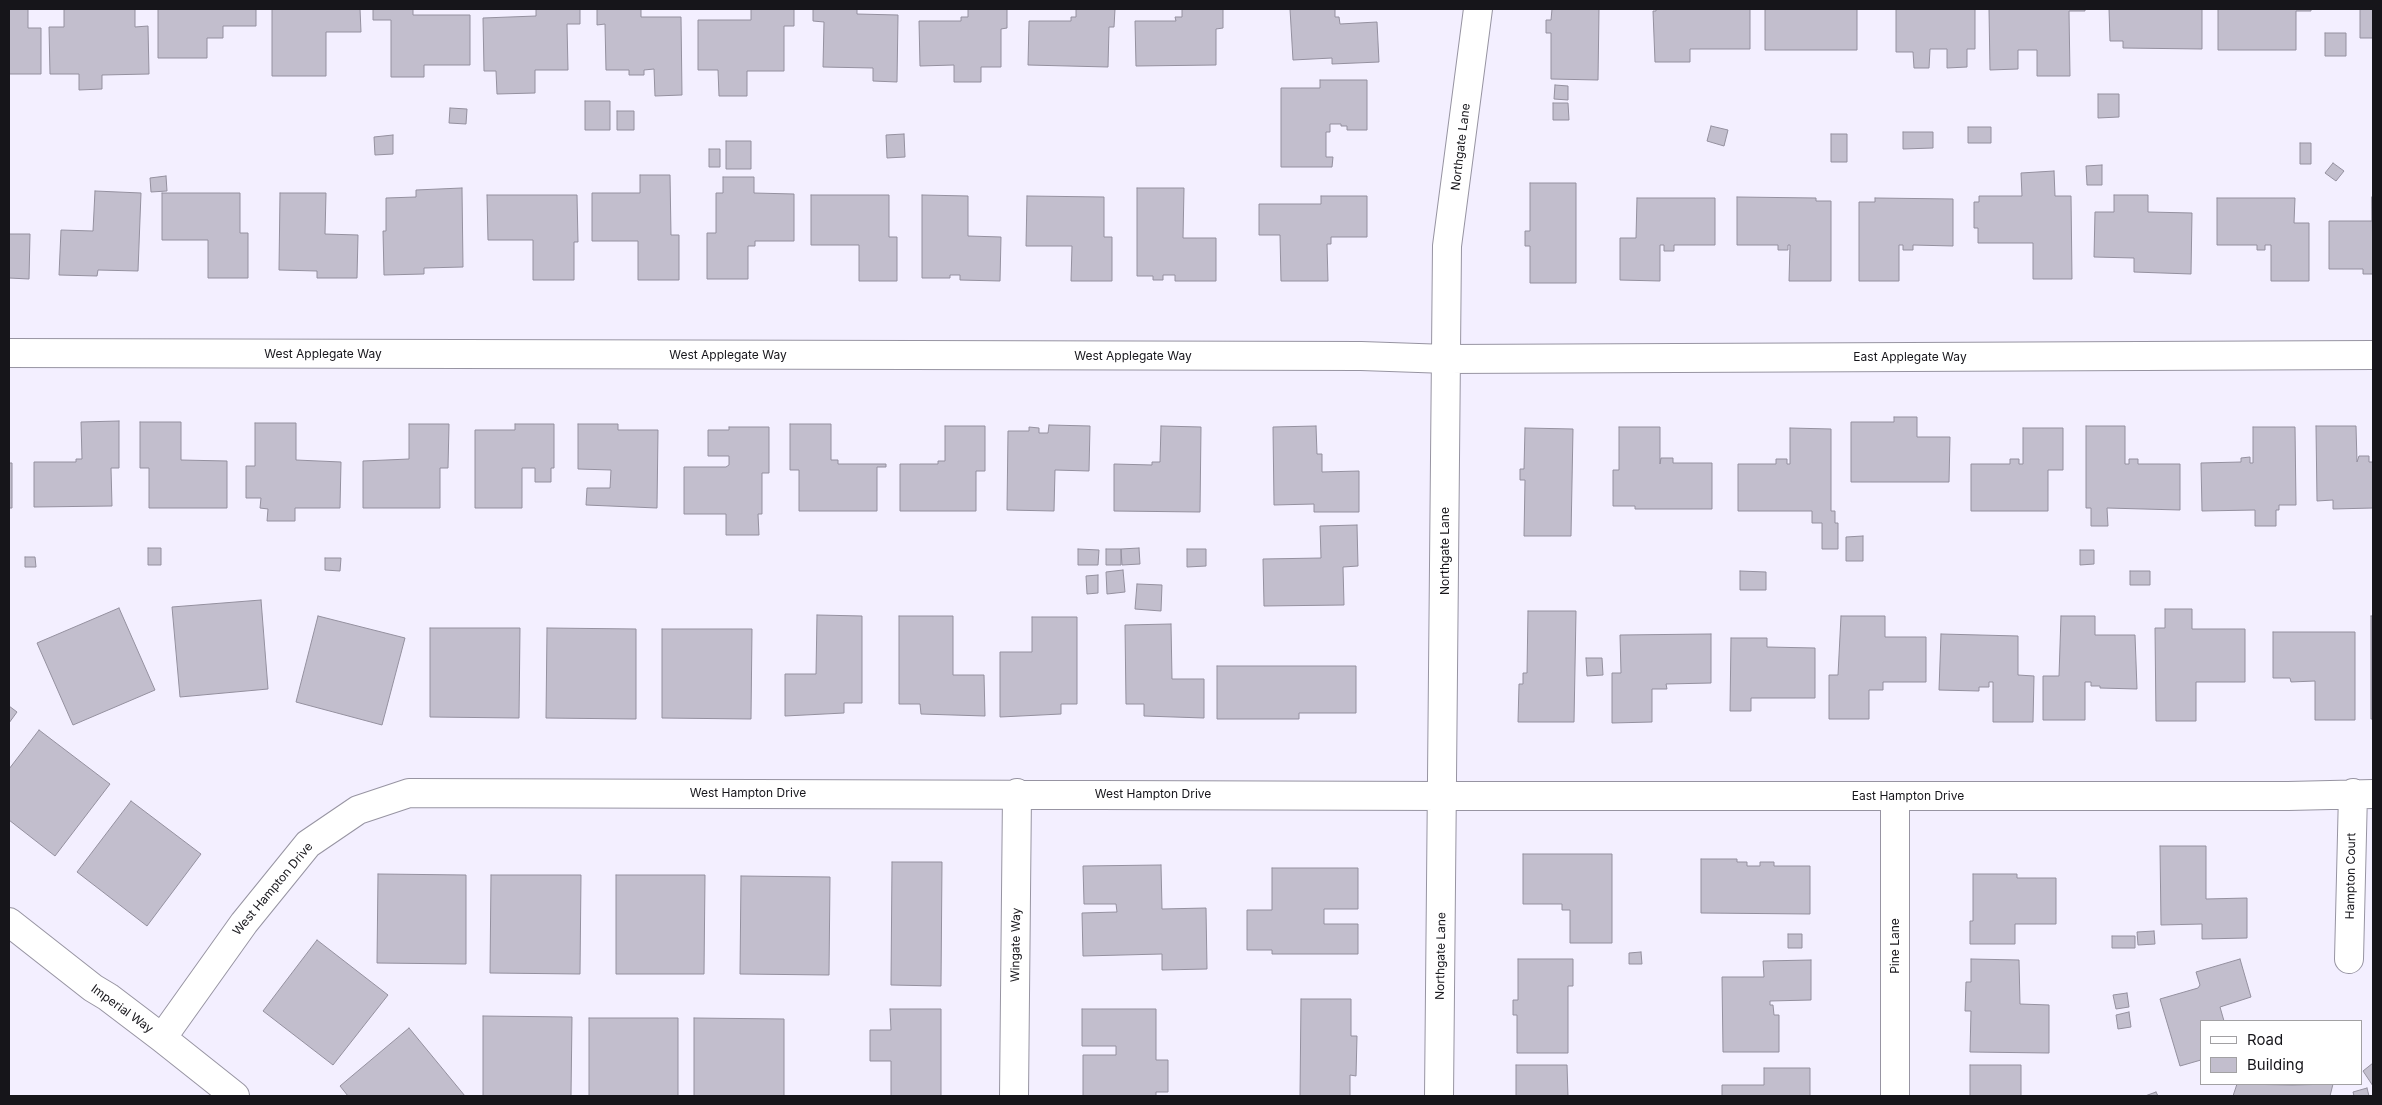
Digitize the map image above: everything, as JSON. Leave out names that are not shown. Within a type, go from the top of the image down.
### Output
[{"type":"street","name":"Northgate Lane","points":[[1439,1096],[1444,796],[1447,246],[1478,9]]},
{"type":"street","name":"West Applegate Way","points":[[9,353],[1361,356],[1447,359]]},
{"type":"street","name":"East Applegate Way","points":[[1447,359],[2373,356]]},
{"type":"street","name":"West Hampton Drive","points":[[162,1038],[244,922],[308,844],[358,810],[408,793],[1017,793],[1444,796]]},
{"type":"street","name":"Wingate Way","points":[[1014,1096],[1017,793]]},
{"type":"street","name":"East Hampton Drive","points":[[1444,796],[2288,796],[2363,794]]},
{"type":"street","name":"Hampton Court","points":[[2349,959],[2363,794]]},
{"type":"street","name":"Pine Lane","points":[[1894,796],[1894,1096]]},
{"type":"street","name":"Imperial Way","points":[[9,922],[235,1096]]},
{"type":"building","points":[[9,9],[28,9],[28,28],[41,28],[41,74],[9,74]]},
{"type":"building","points":[[64,9],[135,9],[135,27],[148,26],[149,74],[102,75],[102,89],[79,90],[79,74],[50,74],[49,27],[64,27]]},
{"type":"building","points":[[158,9],[256,9],[256,26],[223,26],[223,38],[207,38],[207,58],[158,58]]},
{"type":"building","points":[[272,9],[360,9],[361,32],[326,32],[326,76],[272,76]]},
{"type":"building","points":[[373,9],[413,9],[413,15],[470,15],[470,65],[424,65],[424,77],[391,77],[391,20],[373,20]]},
{"type":"building","points":[[536,9],[580,9],[580,24],[567,24],[568,70],[535,70],[535,93],[497,94],[496,71],[484,71],[483,18],[536,16]]},
{"type":"building","points":[[597,9],[641,9],[641,17],[681,17],[682,95],[655,96],[654,69],[644,70],[644,75],[629,75],[629,70],[606,70],[605,24],[597,25]]},
{"type":"building","points":[[751,9],[794,9],[794,26],[784,26],[784,71],[747,71],[747,96],[719,96],[718,70],[698,70],[698,20],[751,20]]},
{"type":"building","points":[[813,9],[857,9],[857,14],[898,15],[897,82],[873,81],[873,68],[823,67],[824,22],[813,21]]},
{"type":"building","points":[[968,9],[1007,9],[1007,28],[1001,29],[1001,67],[981,67],[981,82],[954,82],[954,65],[920,66],[919,21],[961,21],[961,17],[968,17]]},
{"type":"building","points":[[1076,9],[1115,9],[1114,27],[1109,27],[1108,67],[1028,65],[1029,21],[1071,21],[1071,17],[1076,17]]},
{"type":"building","points":[[1182,9],[1223,9],[1223,28],[1216,29],[1216,65],[1136,66],[1135,21],[1176,21],[1175,17],[1182,17]]},
{"type":"building","points":[[1290,9],[1335,9],[1335,17],[1339,17],[1340,24],[1377,22],[1379,62],[1332,64],[1332,58],[1293,60]]},
{"type":"building","points":[[1552,9],[1599,9],[1598,80],[1551,79],[1551,33],[1546,33],[1546,20],[1551,20]]},
{"type":"building","points":[[1656,9],[1750,9],[1750,49],[1690,49],[1690,62],[1655,62],[1653,11],[1656,11]]},
{"type":"building","points":[[1765,9],[1857,9],[1857,50],[1765,50]]},
{"type":"building","points":[[1896,9],[1975,9],[1975,49],[1967,49],[1967,67],[1947,68],[1947,49],[1930,49],[1929,68],[1914,68],[1913,52],[1896,52]]},
{"type":"building","points":[[1989,9],[2085,9],[2085,11],[2069,11],[2070,76],[2037,76],[2037,50],[2018,50],[2018,69],[1990,70]]},
{"type":"building","points":[[2109,9],[2202,9],[2202,49],[2123,48],[2123,41],[2110,41]]},
{"type":"building","points":[[2218,9],[2311,9],[2311,11],[2296,11],[2296,50],[2218,50]]},
{"type":"building","points":[[2360,9],[2373,9],[2373,38],[2360,38]]},
{"type":"building","points":[[2325,33],[2346,33],[2346,56],[2325,56]]},
{"type":"building","points":[[1320,80],[1367,80],[1367,130],[1347,130],[1347,126],[1330,124],[1330,132],[1326,132],[1326,157],[1333,157],[1332,167],[1281,167],[1281,88],[1320,88]]},
{"type":"building","points":[[1555,85],[1568,86],[1568,100],[1554,99]]},
{"type":"building","points":[[2098,94],[2119,94],[2119,117],[2098,118]]},
{"type":"building","points":[[585,101],[610,101],[610,130],[585,130]]},
{"type":"building","points":[[1553,103],[1568,103],[1569,120],[1553,120]]},
{"type":"building","points":[[450,108],[467,109],[466,124],[449,123]]},
{"type":"building","points":[[617,111],[634,111],[634,130],[617,130]]},
{"type":"building","points":[[1711,126],[1728,130],[1724,146],[1707,141]]},
{"type":"building","points":[[1968,127],[1991,127],[1991,143],[1968,143]]},
{"type":"building","points":[[1903,132],[1933,132],[1933,148],[1903,149]]},
{"type":"building","points":[[904,134],[905,157],[887,158],[886,135]]},
{"type":"building","points":[[1831,134],[1847,134],[1847,162],[1831,162]]},
{"type":"building","points":[[393,135],[393,154],[375,155],[374,137]]},
{"type":"building","points":[[726,141],[751,141],[751,169],[726,169]]},
{"type":"building","points":[[2300,143],[2311,143],[2311,164],[2300,164]]},
{"type":"building","points":[[709,149],[720,149],[720,167],[709,167]]},
{"type":"building","points":[[2333,163],[2344,171],[2336,181],[2325,173]]},
{"type":"building","points":[[2102,165],[2102,185],[2087,185],[2086,166]]},
{"type":"building","points":[[2054,171],[2055,196],[2071,196],[2072,279],[2033,279],[2033,243],[1978,243],[1978,228],[1974,228],[1974,202],[1979,202],[1979,196],[2022,196],[2021,173]]},
{"type":"building","points":[[640,175],[670,175],[671,235],[679,235],[679,280],[638,280],[638,241],[592,241],[592,193],[640,193]]},
{"type":"building","points":[[166,176],[167,191],[151,192],[150,178]]},
{"type":"building","points":[[723,177],[754,177],[754,193],[794,194],[794,241],[755,241],[755,246],[748,246],[748,279],[707,279],[707,233],[716,233],[716,193],[723,193]]},
{"type":"building","points":[[1530,183],[1576,183],[1576,283],[1530,283],[1530,246],[1525,246],[1525,231],[1530,231]]},
{"type":"building","points":[[462,188],[463,267],[424,268],[424,274],[384,275],[383,231],[386,231],[386,198],[416,197],[416,190]]},
{"type":"building","points":[[1137,188],[1184,188],[1183,238],[1216,238],[1216,281],[1175,281],[1175,275],[1163,275],[1163,280],[1153,280],[1153,276],[1137,276]]},
{"type":"building","points":[[95,191],[141,193],[138,271],[98,270],[97,276],[59,275],[61,230],[93,231]]},
{"type":"building","points":[[162,193],[240,193],[240,233],[248,233],[248,278],[208,278],[208,240],[162,240]]},
{"type":"building","points":[[280,193],[326,193],[325,234],[358,235],[357,278],[317,278],[317,271],[279,270]]},
{"type":"building","points":[[487,195],[577,195],[578,242],[574,242],[574,280],[533,280],[533,240],[488,240]]},
{"type":"building","points":[[811,195],[889,195],[889,237],[897,237],[897,281],[859,281],[859,245],[811,245]]},
{"type":"building","points":[[922,195],[968,196],[968,236],[1001,237],[1000,281],[960,280],[960,275],[950,275],[950,278],[922,278]]},
{"type":"building","points":[[2114,195],[2148,195],[2148,212],[2192,213],[2191,274],[2134,272],[2134,258],[2094,257],[2095,212],[2114,212]]},
{"type":"building","points":[[1027,196],[1104,197],[1104,237],[1112,237],[1112,281],[1071,281],[1072,246],[1026,246]]},
{"type":"building","points":[[1321,196],[1367,196],[1367,237],[1331,237],[1331,244],[1327,244],[1328,281],[1281,281],[1280,235],[1259,235],[1259,204],[1321,204]]},
{"type":"building","points":[[1737,197],[1816,198],[1816,201],[1831,201],[1831,281],[1789,281],[1790,245],[1788,245],[1788,250],[1778,250],[1778,245],[1737,245]]},
{"type":"building","points":[[2372,197],[2373,274],[2363,274],[2363,269],[2329,269],[2329,221],[2372,221]]},
{"type":"building","points":[[1637,198],[1715,198],[1715,245],[1674,245],[1674,251],[1664,251],[1664,245],[1660,245],[1660,281],[1620,280],[1620,238],[1636,238]]},
{"type":"building","points":[[1875,198],[1953,199],[1953,246],[1913,245],[1913,250],[1903,250],[1903,245],[1899,245],[1899,281],[1859,281],[1859,202],[1875,202]]},
{"type":"building","points":[[2217,198],[2295,198],[2294,223],[2309,223],[2309,281],[2271,281],[2271,245],[2265,245],[2265,250],[2257,250],[2257,245],[2217,245]]},
{"type":"building","points":[[9,234],[30,234],[29,279],[9,278]]},
{"type":"building","points":[[1894,417],[1917,417],[1917,437],[1950,437],[1949,482],[1851,482],[1851,422],[1894,422]]},
{"type":"building","points":[[119,421],[119,468],[111,468],[112,506],[34,507],[34,462],[76,462],[76,459],[82,459],[81,422]]},
{"type":"building","points":[[140,422],[181,422],[181,460],[227,461],[227,508],[149,508],[149,468],[140,468]]},
{"type":"building","points":[[255,423],[296,423],[296,460],[341,462],[340,508],[295,508],[295,521],[267,521],[268,509],[260,508],[261,498],[246,498],[246,466],[255,466]]},
{"type":"building","points":[[409,424],[449,424],[448,468],[440,468],[440,508],[363,508],[363,461],[409,459]]},
{"type":"building","points":[[515,424],[554,424],[554,468],[551,468],[551,482],[535,482],[535,468],[522,468],[522,508],[475,508],[475,430],[515,430]]},
{"type":"building","points":[[578,424],[618,424],[618,430],[658,430],[657,508],[586,505],[587,488],[610,488],[611,470],[578,469]]},
{"type":"building","points":[[790,424],[831,424],[831,460],[838,460],[838,464],[886,464],[886,467],[877,467],[877,511],[799,511],[799,470],[790,470]]},
{"type":"building","points":[[1049,425],[1090,426],[1089,471],[1055,470],[1054,511],[1007,510],[1008,431],[1029,431],[1029,427],[1039,428],[1039,433],[1048,433]]},
{"type":"building","points":[[945,426],[985,426],[985,471],[976,471],[976,511],[900,511],[900,464],[938,464],[938,461],[945,461]]},
{"type":"building","points":[[1161,426],[1201,427],[1200,512],[1114,511],[1114,464],[1152,465],[1152,462],[1160,462]]},
{"type":"building","points":[[1316,426],[1317,454],[1322,454],[1322,472],[1359,471],[1359,512],[1314,512],[1314,504],[1274,505],[1273,427]]},
{"type":"building","points":[[2086,426],[2125,426],[2125,464],[2129,464],[2129,459],[2138,459],[2138,464],[2180,464],[2180,510],[2107,508],[2108,526],[2091,526],[2091,508],[2086,508]]},
{"type":"building","points":[[2316,426],[2356,426],[2357,462],[2359,456],[2369,456],[2369,462],[2373,462],[2373,508],[2333,509],[2333,500],[2317,501]]},
{"type":"building","points":[[729,427],[769,427],[769,473],[762,473],[762,514],[758,514],[759,535],[726,535],[726,514],[684,514],[684,467],[726,467],[729,465],[729,456],[708,456],[708,430],[729,430]]},
{"type":"building","points":[[1619,427],[1660,427],[1660,464],[1661,458],[1673,458],[1673,463],[1712,463],[1712,509],[1635,509],[1635,506],[1613,506],[1613,470],[1619,470]]},
{"type":"building","points":[[2253,427],[2295,427],[2296,505],[2279,505],[2279,510],[2276,510],[2276,526],[2255,526],[2255,510],[2202,511],[2201,463],[2241,462],[2241,458],[2250,457],[2250,463],[2253,463]]},
{"type":"building","points":[[1525,428],[1573,429],[1571,536],[1524,536],[1525,480],[1520,480],[1520,469],[1524,469]]},
{"type":"building","points":[[1790,428],[1831,429],[1831,511],[1835,511],[1835,523],[1838,523],[1838,549],[1822,549],[1822,523],[1812,523],[1812,511],[1738,511],[1738,464],[1776,464],[1776,459],[1787,459],[1787,464],[1790,464]]},
{"type":"building","points":[[2023,428],[2063,428],[2063,470],[2048,470],[2048,511],[1971,511],[1971,464],[2010,464],[2010,459],[2019,459],[2019,464],[2023,464]]},
{"type":"building","points":[[9,463],[12,463],[12,508],[9,508]]},
{"type":"building","points":[[1357,525],[1358,566],[1343,567],[1344,605],[1264,606],[1263,559],[1321,558],[1320,526]]},
{"type":"building","points":[[1863,536],[1863,561],[1846,561],[1846,537]]},
{"type":"building","points":[[148,548],[161,548],[161,565],[148,565]]},
{"type":"building","points":[[1139,548],[1140,564],[1122,565],[1121,549]]},
{"type":"building","points":[[1078,549],[1099,550],[1098,565],[1078,565]]},
{"type":"building","points":[[1106,549],[1121,549],[1121,565],[1106,565]]},
{"type":"building","points":[[1187,549],[1206,549],[1206,566],[1187,567]]},
{"type":"building","points":[[2080,550],[2094,550],[2094,564],[2080,565]]},
{"type":"building","points":[[25,557],[35,557],[36,567],[25,567]]},
{"type":"building","points":[[325,558],[341,558],[340,571],[325,570]]},
{"type":"building","points":[[1123,570],[1125,592],[1107,594],[1106,572]]},
{"type":"building","points":[[1740,571],[1766,572],[1766,590],[1740,590]]},
{"type":"building","points":[[2130,571],[2150,571],[2150,585],[2130,585]]},
{"type":"building","points":[[1098,575],[1098,593],[1087,594],[1086,576]]},
{"type":"building","points":[[1137,584],[1162,585],[1161,611],[1135,609]]},
{"type":"building","points":[[261,600],[268,689],[180,697],[172,607]]},
{"type":"building","points":[[119,608],[155,690],[73,725],[37,643]]},
{"type":"building","points":[[2165,609],[2192,609],[2192,629],[2245,629],[2245,682],[2196,682],[2196,721],[2156,721],[2155,628],[2165,628]]},
{"type":"building","points":[[1528,611],[1576,611],[1574,722],[1518,722],[1519,684],[1523,684],[1523,673],[1527,673]]},
{"type":"building","points":[[817,615],[862,616],[862,703],[844,703],[844,713],[785,716],[785,674],[816,674]]},
{"type":"building","points":[[318,616],[405,638],[382,725],[296,702]]},
{"type":"building","points":[[899,616],[953,616],[953,675],[984,675],[985,716],[921,714],[920,704],[899,704]]},
{"type":"building","points":[[1841,616],[1885,616],[1885,637],[1926,637],[1926,682],[1883,682],[1883,690],[1869,690],[1869,719],[1829,719],[1829,675],[1838,675]]},
{"type":"building","points":[[2061,616],[2095,616],[2095,635],[2135,635],[2137,689],[2100,688],[2100,686],[2091,686],[2091,682],[2085,682],[2085,720],[2043,720],[2043,676],[2059,676]]},
{"type":"building","points":[[2371,616],[2373,616],[2373,719],[2371,719]]},
{"type":"building","points":[[1032,617],[1077,617],[1077,704],[1061,704],[1061,714],[1000,717],[1000,652],[1032,652]]},
{"type":"building","points":[[1171,624],[1172,679],[1204,679],[1204,718],[1144,716],[1144,704],[1126,704],[1125,625]]},
{"type":"building","points":[[430,628],[520,628],[519,718],[430,717]]},
{"type":"building","points":[[547,628],[636,629],[636,719],[546,718]]},
{"type":"building","points":[[662,629],[752,629],[751,719],[662,718]]},
{"type":"building","points":[[2273,632],[2355,632],[2355,720],[2315,720],[2315,681],[2291,682],[2290,678],[2273,678]]},
{"type":"building","points":[[1711,634],[1711,683],[1666,684],[1667,689],[1652,689],[1652,722],[1612,723],[1612,673],[1621,673],[1620,635]]},
{"type":"building","points":[[1941,634],[2018,636],[2018,675],[2034,676],[2033,722],[1993,722],[1993,682],[1989,682],[1989,687],[1979,687],[1979,691],[1939,690]]},
{"type":"building","points":[[1731,638],[1767,638],[1767,647],[1815,648],[1815,698],[1751,698],[1751,711],[1730,711]]},
{"type":"building","points":[[1586,658],[1602,658],[1603,675],[1587,676]]},
{"type":"building","points":[[1217,666],[1356,666],[1356,713],[1299,713],[1299,719],[1217,719]]},
{"type":"building","points":[[9,706],[17,712],[9,723]]},
{"type":"building","points":[[39,730],[110,784],[55,856],[9,820],[9,769]]},
{"type":"building","points":[[131,801],[201,854],[147,926],[77,872]]},
{"type":"building","points":[[2160,846],[2206,846],[2206,899],[2247,898],[2247,938],[2202,939],[2202,924],[2161,925]]},
{"type":"building","points":[[1523,854],[1612,854],[1612,943],[1570,943],[1570,910],[1562,910],[1562,904],[1523,904]]},
{"type":"building","points":[[1701,859],[1737,859],[1737,862],[1747,862],[1747,866],[1760,866],[1760,862],[1774,862],[1774,866],[1810,866],[1810,914],[1701,913]]},
{"type":"building","points":[[892,862],[942,862],[941,986],[891,985]]},
{"type":"building","points":[[1161,865],[1162,909],[1206,908],[1207,969],[1162,970],[1162,954],[1083,956],[1082,913],[1117,912],[1116,904],[1084,904],[1083,866]]},
{"type":"building","points":[[1272,868],[1358,868],[1358,909],[1324,909],[1324,924],[1358,924],[1358,954],[1272,954],[1272,950],[1247,950],[1247,910],[1272,910]]},
{"type":"building","points":[[378,874],[466,875],[466,964],[377,963]]},
{"type":"building","points":[[1973,874],[2017,874],[2017,878],[2056,878],[2056,924],[2015,924],[2015,944],[1970,944],[1970,921],[1973,921]]},
{"type":"building","points":[[491,875],[581,875],[580,974],[490,973]]},
{"type":"building","points":[[616,875],[705,875],[704,974],[616,974]]},
{"type":"building","points":[[741,876],[830,877],[829,975],[740,974]]},
{"type":"building","points":[[2154,931],[2155,944],[2138,945],[2137,932]]},
{"type":"building","points":[[1788,934],[1802,934],[1802,948],[1788,948]]},
{"type":"building","points":[[2112,936],[2135,936],[2135,948],[2112,948]]},
{"type":"building","points":[[317,940],[388,995],[333,1065],[263,1011]]},
{"type":"building","points":[[1641,952],[1642,964],[1629,964],[1629,953]]},
{"type":"building","points":[[1518,959],[1573,959],[1573,986],[1568,986],[1568,1053],[1517,1053],[1517,1015],[1513,1015],[1513,1000],[1518,1000]]},
{"type":"building","points":[[1971,959],[2019,960],[2020,1004],[2049,1005],[2049,1053],[1970,1052],[1971,1011],[1965,1011],[1966,982],[1971,982]]},
{"type":"building","points":[[2240,959],[2251,997],[2220,1007],[2224,1020],[2200,1020],[2200,1060],[2180,1066],[2160,999],[2198,988],[2200,985],[2196,972]]},
{"type":"building","points":[[1811,960],[1811,1000],[1770,1001],[1770,1005],[1773,1005],[1774,1015],[1779,1015],[1779,1052],[1723,1052],[1722,977],[1764,977],[1763,961]]},
{"type":"building","points":[[2127,993],[2129,1007],[2116,1009],[2113,995]]},
{"type":"building","points":[[1301,999],[1351,999],[1351,1036],[1357,1036],[1356,1076],[1350,1075],[1350,1096],[1300,1096]]},
{"type":"building","points":[[890,1009],[941,1009],[941,1096],[891,1096],[891,1061],[870,1061],[870,1030],[891,1030]]},
{"type":"building","points":[[1082,1009],[1156,1009],[1156,1060],[1168,1060],[1168,1092],[1156,1092],[1156,1096],[1083,1096],[1083,1055],[1116,1055],[1116,1046],[1082,1046]]},
{"type":"building","points":[[2129,1012],[2131,1027],[2118,1029],[2116,1015]]},
{"type":"building","points":[[483,1016],[572,1017],[571,1096],[483,1096]]},
{"type":"building","points":[[589,1018],[678,1018],[678,1096],[589,1096]]},
{"type":"building","points":[[694,1018],[784,1019],[784,1096],[694,1096]]},
{"type":"building","points":[[409,1028],[465,1096],[348,1096],[340,1086]]},
{"type":"building","points":[[2373,1063],[2373,1086],[2363,1071]]},
{"type":"building","points":[[1516,1065],[1567,1065],[1568,1096],[1516,1096]]},
{"type":"building","points":[[1970,1065],[2021,1065],[2021,1096],[1970,1096]]},
{"type":"building","points":[[1764,1068],[1810,1068],[1810,1096],[1722,1096],[1722,1085],[1764,1085]]},
{"type":"building","points":[[2237,1085],[2333,1085],[2330,1096],[2233,1096]]},
{"type":"building","points":[[2367,1088],[2369,1096],[2354,1096],[2353,1092]]},
{"type":"building","points":[[2156,1092],[2158,1096],[2145,1096]]}]
